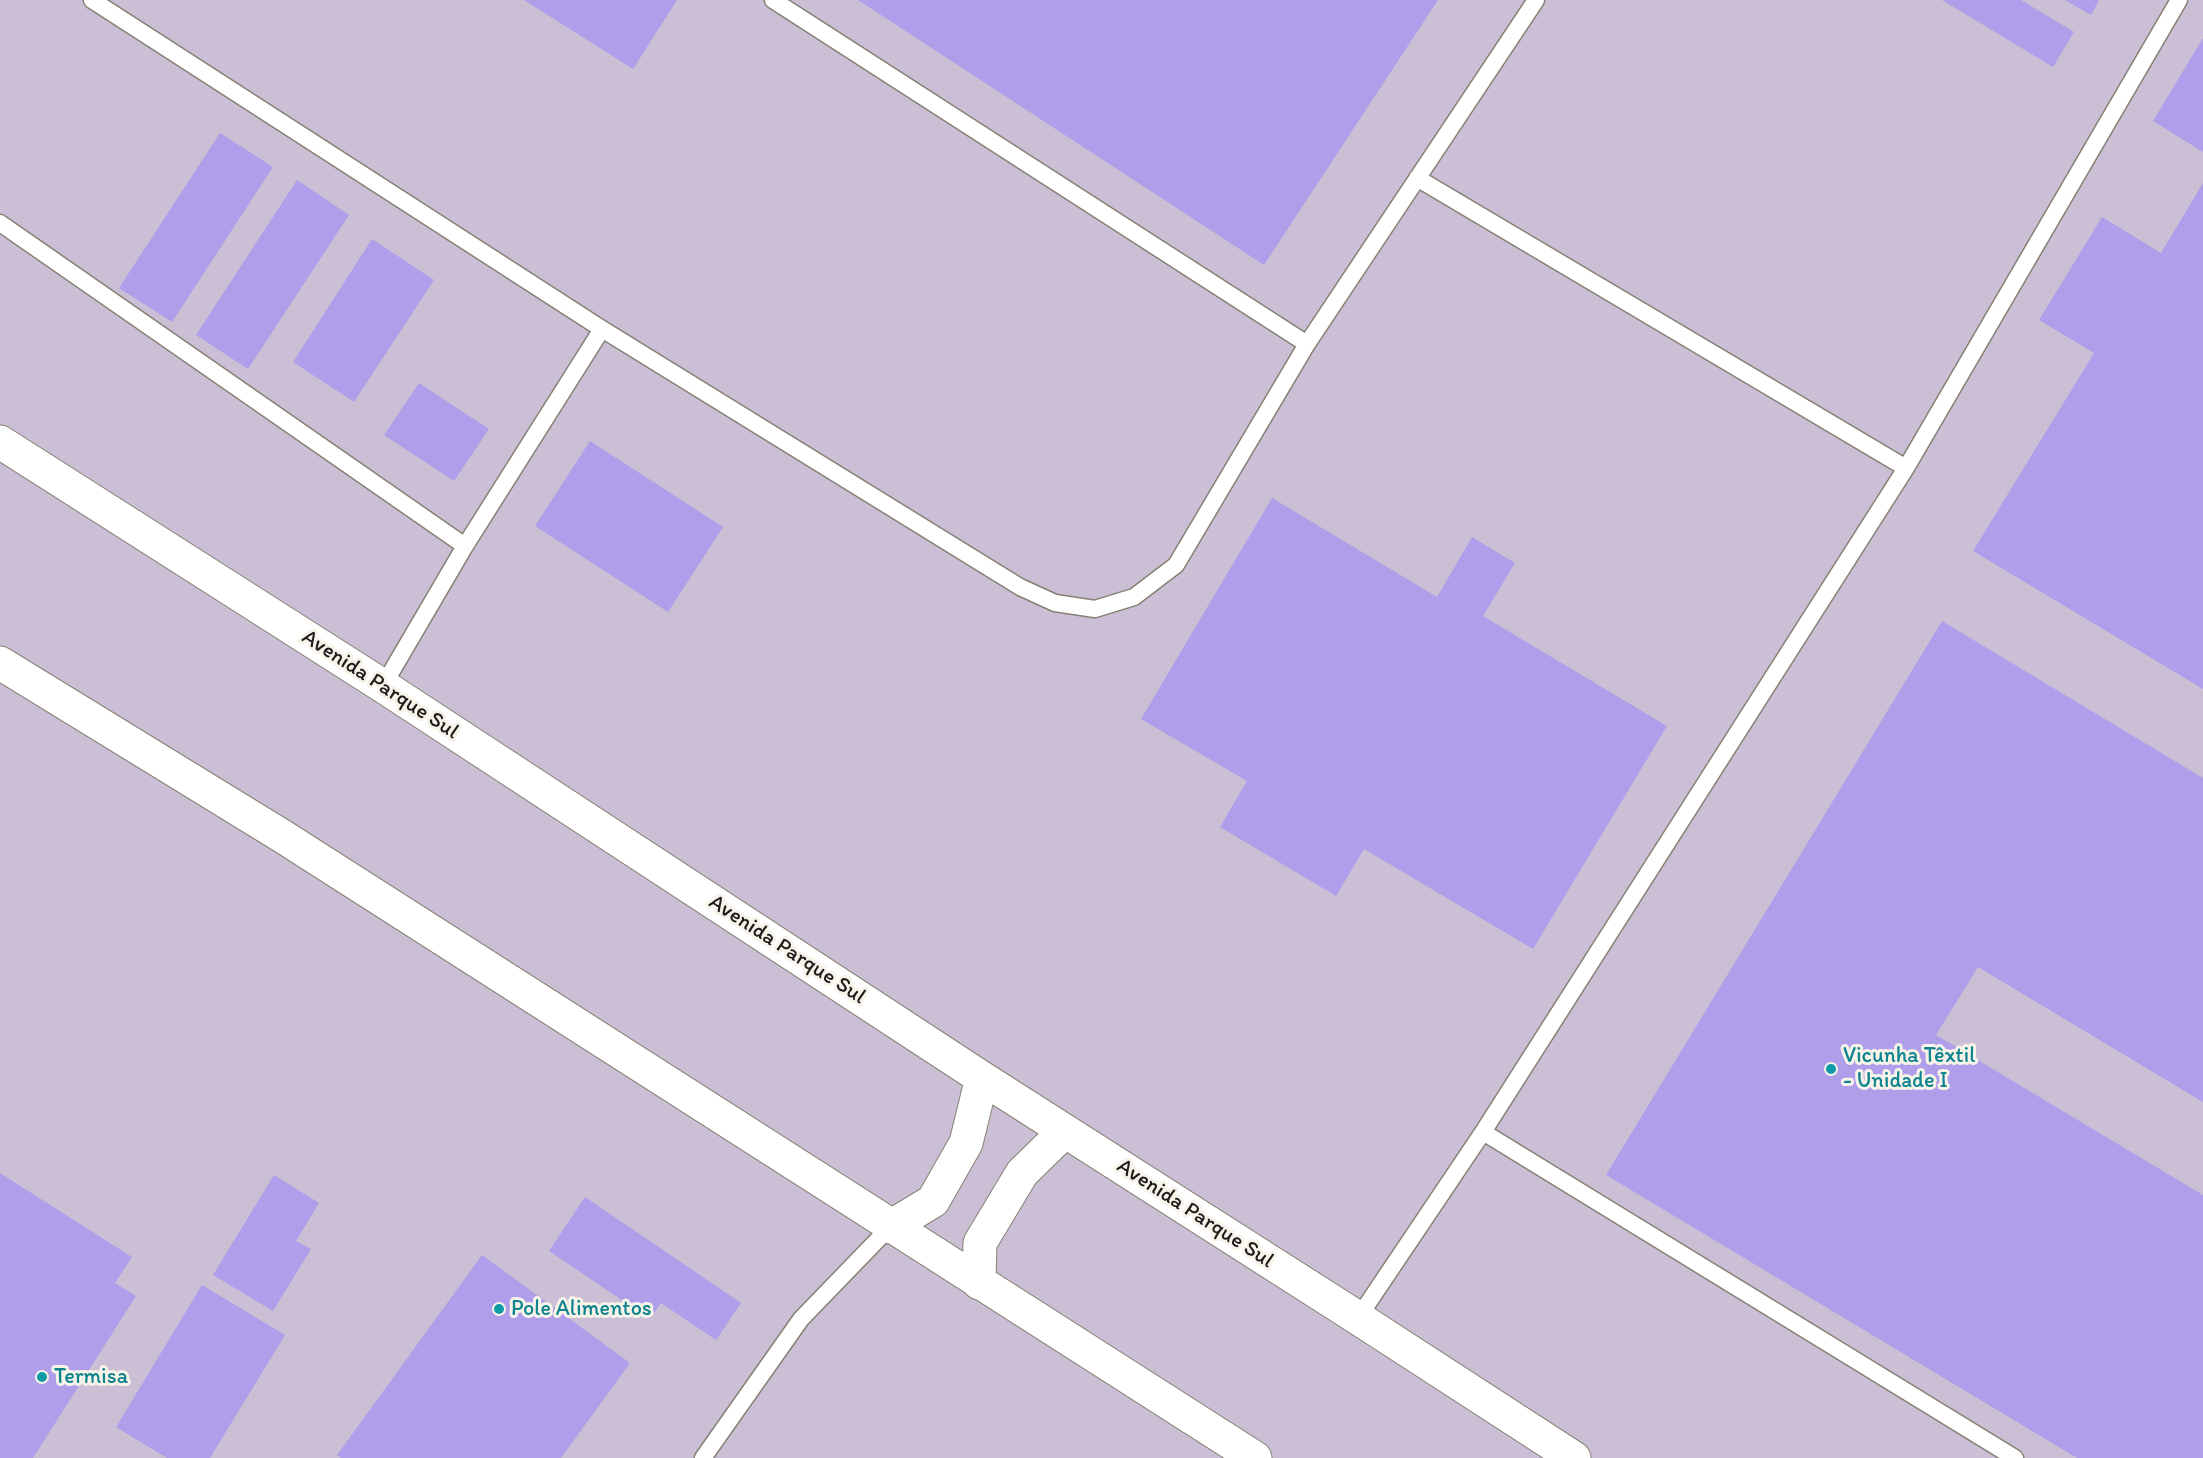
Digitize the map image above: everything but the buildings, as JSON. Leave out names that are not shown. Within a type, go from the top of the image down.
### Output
[{"type":"street","name":"Avenida Parque Sul","points":[[0,442],[383,686],[982,1078],[1574,1458]]},
{"type":"street","points":[[0,663],[282,836],[890,1227],[1255,1458]]},
{"type":"street","points":[[890,1227],[933,1201],[966,1143],[982,1078]]},
{"type":"street","points":[[979,1283],[980,1243],[1022,1173],[1065,1131]]},
{"type":"lane","points":[[92,0],[602,328],[1020,587],[1056,603],[1095,609],[1134,597],[1176,565],[1307,344],[1536,0]]},
{"type":"lane","points":[[773,0],[1307,344]]},
{"type":"lane","points":[[1358,1318],[1483,1132],[1906,468],[2179,0]]},
{"type":"lane","points":[[1418,178],[1906,468]]},
{"type":"lane","points":[[0,222],[465,546]]},
{"type":"lane","points":[[383,686],[465,546],[602,328]]},
{"type":"lane","points":[[1483,1132],[2015,1458]]},
{"type":"lane","points":[[703,1458],[801,1319],[890,1227]]},
{"type":"shaded area","points":[[0,0],[2203,0],[2203,1458],[0,1458]]},
{"type":"place","name":"Vicunha Têxtil - Unidade I","points":[[1831,1069]]},
{"type":"place","name":"Pole Alimentos","points":[[499,1309]]},
{"type":"place","name":"Termisa","points":[[42,1377]]}]
